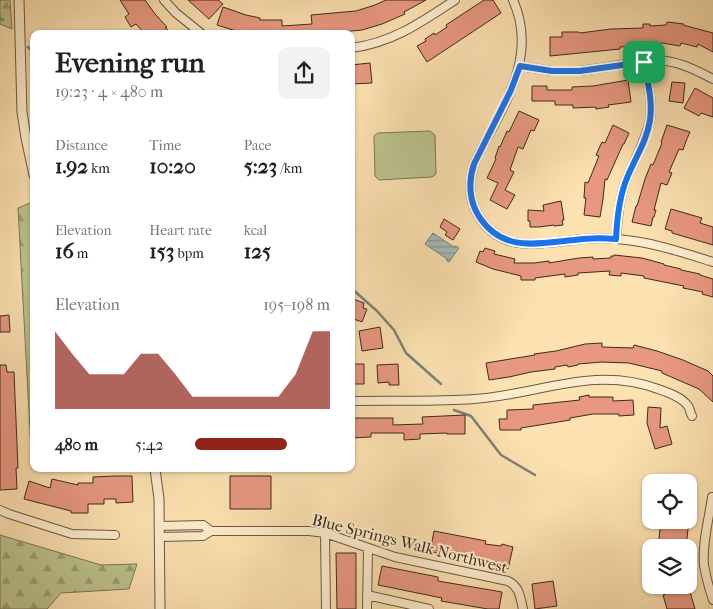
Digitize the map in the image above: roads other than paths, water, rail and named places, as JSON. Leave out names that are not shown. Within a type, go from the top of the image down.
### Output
[{"type":"street","points":[[19,0],[22,112],[30,156]]},
{"type":"street","points":[[164,0],[176,13],[197,30]]},
{"type":"street","points":[[355,47],[372,45],[400,35],[455,0]]},
{"type":"street","points":[[513,0],[521,30],[522,49],[520,66],[511,90],[474,164],[470,183],[473,206],[477,214],[489,229],[504,240],[535,244],[576,239],[616,239],[662,247],[713,262]]},
{"type":"street","points":[[520,66],[552,71],[580,71],[664,60],[693,69],[713,79]]},
{"type":"street","points":[[616,239],[623,188],[643,142],[649,122],[650,104],[644,62]]},
{"type":"street","points":[[355,401],[475,399],[604,379],[635,382],[662,390],[688,405],[692,416]]},
{"type":"street","points":[[155,472],[160,526],[160,609]]},
{"type":"street","points":[[713,497],[704,546],[706,580],[713,600]]},
{"type":"street","points":[[0,510],[72,534],[115,535]]},
{"type":"street","name":"Blue Springs Walk Northwest","points":[[160,526],[203,525],[211,531]]},
{"type":"street","name":"Blue Springs Walk Northwest","points":[[160,537],[203,536],[211,531],[309,531],[325,534],[395,557],[508,581],[517,587],[523,609]]},
{"type":"street","points":[[325,534],[326,609]]},
{"type":"street","points":[[368,549],[368,609]]},
{"type":"street","points":[[368,596],[429,609]]},
{"type":"water","points":[[433,233],[454,247],[459,248],[449,262],[425,244]]},
{"type":"waterway","points":[[355,292],[377,311],[394,330],[406,353],[441,384]]},
{"type":"waterway","points":[[454,410],[471,416],[501,455],[535,475]]}]
